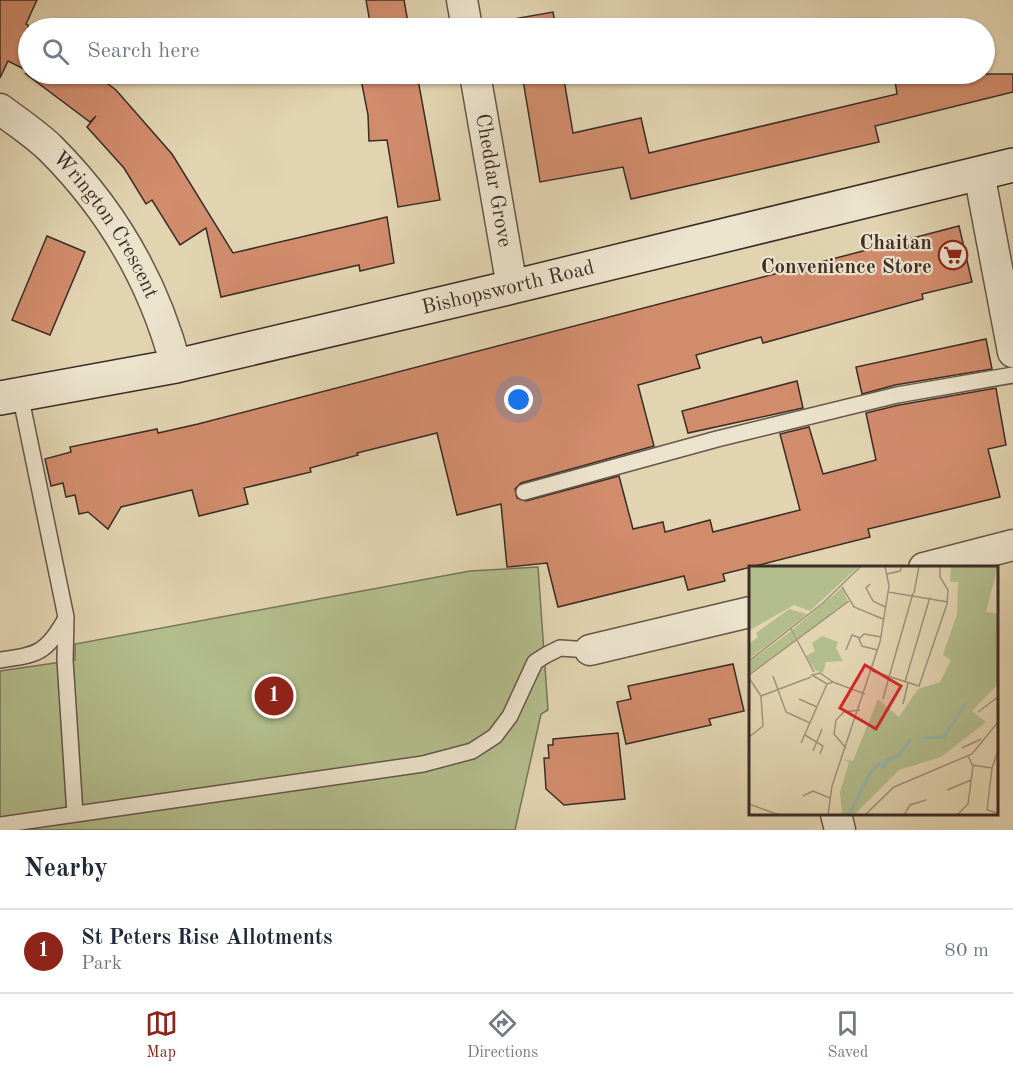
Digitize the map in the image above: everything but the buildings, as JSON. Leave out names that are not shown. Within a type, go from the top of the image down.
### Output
[{"type":"street","points":[[462,0],[465,18]]},
{"type":"street","name":"Cheddar Grove","points":[[477,84],[512,288]]},
{"type":"street","name":"Wrington Crescent","points":[[0,109],[49,147],[90,191],[141,268],[168,336],[176,366]]},
{"type":"street","name":"Bishopsworth Road","points":[[10,396],[176,366],[512,288],[1013,165]]},
{"type":"street","points":[[979,173],[1013,352]]},
{"type":"street","points":[[928,566],[1013,545]]},
{"type":"street","points":[[590,650],[749,612]]},
{"type":"street","points":[[836,815],[840,830]]},
{"type":"lane","points":[[524,492],[717,439],[897,394],[1013,375]]},
{"type":"lane","points":[[10,396],[66,617],[65,660],[75,814]]},
{"type":"lane","points":[[0,660],[35,655],[54,640],[66,617]]},
{"type":"lane","points":[[0,825],[423,764],[472,751],[495,736],[510,716],[535,662],[560,648],[590,650]]},
{"type":"green space","points":[[538,567],[548,710],[541,714],[515,830],[0,830],[0,671],[75,660],[75,644],[470,571]]},
{"type":"place","name":"Chaitan Convenience Store","points":[[953,255]]},
{"type":"place","name":"St Peters Rise Allotments","points":[[274,696]]}]
